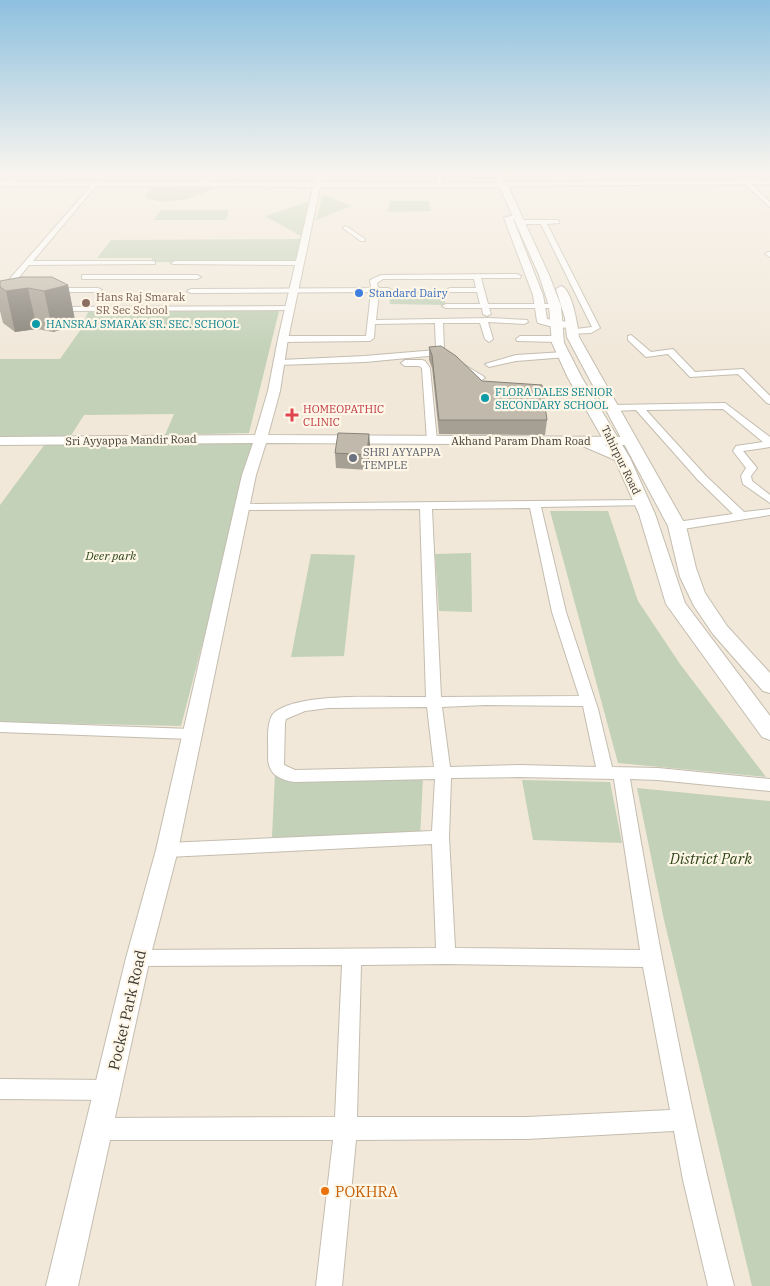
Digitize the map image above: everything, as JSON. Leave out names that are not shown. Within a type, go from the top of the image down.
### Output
[{"type":"main road","name":"Tahirpur Road","points":[[530,234],[568,310],[564,355],[575,378],[621,457],[642,503],[676,604],[770,732]]},
{"type":"main road","name":"Tahirpur Road","points":[[541,255],[547,306],[565,330],[613,408],[677,526],[695,592],[715,622],[770,686]]},
{"type":"main road","points":[[583,441],[609,435]]},
{"type":"main road","points":[[583,441],[621,457]]},
{"type":"street","points":[[1,292],[12,276],[27,263],[52,234]]},
{"type":"street","name":"Pocket Park Road","points":[[62,1286],[138,958],[167,850],[249,475],[261,439],[281,363],[283,339],[306,234]]},
{"type":"street","points":[[355,234],[363,240]]},
{"type":"street","points":[[526,234],[538,295],[547,306]]},
{"type":"street","points":[[520,339],[565,330],[591,331],[596,328],[532,234]]},
{"type":"street","points":[[27,263],[153,263]]},
{"type":"street","points":[[175,263],[300,263]]},
{"type":"street","points":[[187,300],[204,264]]},
{"type":"street","points":[[85,276],[197,277]]},
{"type":"street","points":[[47,309],[91,300],[108,276]]},
{"type":"street","points":[[283,339],[370,338],[375,290],[373,282],[388,276],[517,276]]},
{"type":"street","points":[[477,276],[487,320],[489,339]]},
{"type":"street","points":[[1,292],[14,290]]},
{"type":"street","points":[[42,290],[91,300],[187,300],[290,308]]},
{"type":"street","points":[[187,300],[294,291],[388,290]]},
{"type":"street","points":[[450,290],[479,290]]},
{"type":"street","points":[[446,306],[547,306]]},
{"type":"street","points":[[372,322],[487,320],[524,322]]},
{"type":"street","points":[[439,321],[439,345],[442,352],[480,378]]},
{"type":"street","points":[[631,338],[649,355],[670,351],[693,375],[740,371],[770,401]]},
{"type":"street","points":[[281,363],[442,352]]},
{"type":"street","points":[[490,364],[516,358],[564,355]]},
{"type":"street","points":[[392,364],[422,363],[426,368],[432,441]]},
{"type":"street","points":[[613,408],[725,406],[770,443]]},
{"type":"street","points":[[638,408],[702,478],[742,517]]},
{"type":"street","points":[[609,435],[631,441]]},
{"type":"street","name":"Sri Ayyappa Mandir Road","points":[[0,441],[261,439]]},
{"type":"street","name":"Akhand Param Dham Road","points":[[261,439],[583,441]]},
{"type":"street","points":[[770,443],[740,448],[738,451],[752,468],[746,476],[747,482],[770,500]]},
{"type":"street","points":[[243,507],[642,503]]},
{"type":"street","points":[[535,504],[559,612],[613,773],[695,1180],[721,1286]]},
{"type":"street","points":[[426,505],[434,702],[443,772],[440,837],[446,956]]},
{"type":"street","points":[[677,526],[770,512]]},
{"type":"street","points":[[588,701],[328,702],[302,706],[280,716],[277,723],[276,766],[286,775],[294,776],[519,771],[658,774],[770,785]]},
{"type":"street","points":[[0,727],[191,734]]},
{"type":"street","points":[[167,850],[254,848],[440,837]]},
{"type":"street","points":[[138,958],[446,956],[651,959]]},
{"type":"street","points":[[329,1286],[346,1127],[352,957]]},
{"type":"street","points":[[0,1089],[108,1090]]},
{"type":"street","points":[[99,1129],[527,1128],[683,1120]]},
{"type":"green space","points":[[301,239],[300,263],[152,262],[152,258],[97,258],[111,240]]},
{"type":"green space","points":[[389,291],[445,291],[445,305],[390,304]]},
{"type":"green space","points":[[279,311],[249,433],[165,435],[174,414],[84,415],[70,437],[0,437],[0,359],[60,359],[81,329],[88,312]]},
{"type":"green space","name":"Deer park","points":[[45,444],[254,444],[181,726],[0,722],[0,505]]},
{"type":"green space","points":[[550,511],[608,511],[638,601],[680,664],[766,777],[618,763]]},
{"type":"green space","points":[[471,553],[472,612],[439,611],[435,554]]},
{"type":"green space","points":[[311,554],[355,555],[344,656],[291,657]]},
{"type":"green space","points":[[275,773],[423,776],[420,839],[345,840],[272,837]]},
{"type":"green space","points":[[522,780],[610,782],[622,843],[533,840]]},
{"type":"green space","name":"District Park","points":[[637,788],[770,801],[770,1286],[752,1286],[664,920]]},
{"type":"building","points":[[22,277],[52,277],[68,285],[44,291],[28,288],[6,291],[0,287],[0,281]]},
{"type":"building","name":"FLORA DALES SENIOR SECONDARY SCHOOL","points":[[441,346],[456,356],[482,381],[542,385],[547,420],[439,420],[432,355],[429,347]]},
{"type":"building","points":[[338,433],[369,434],[367,455],[335,453]]},
{"type":"place","name":"Standard Dairy","points":[[359,293]]},
{"type":"place","name":"Hans Raj Smarak SR Sec School","points":[[86,303]]},
{"type":"place","name":"HANSRAJ SMARAK SR. SEC. SCHOOL","points":[[36,324]]},
{"type":"place","name":"FLORA DALES SENIOR SECONDARY SCHOOL","points":[[485,398]]},
{"type":"place","name":"HOMEOPATHIC CLINIC","points":[[292,415]]},
{"type":"place","name":"SHRI AYYAPPA TEMPLE","points":[[353,458]]},
{"type":"place","name":"POKHRA","points":[[325,1191]]}]
